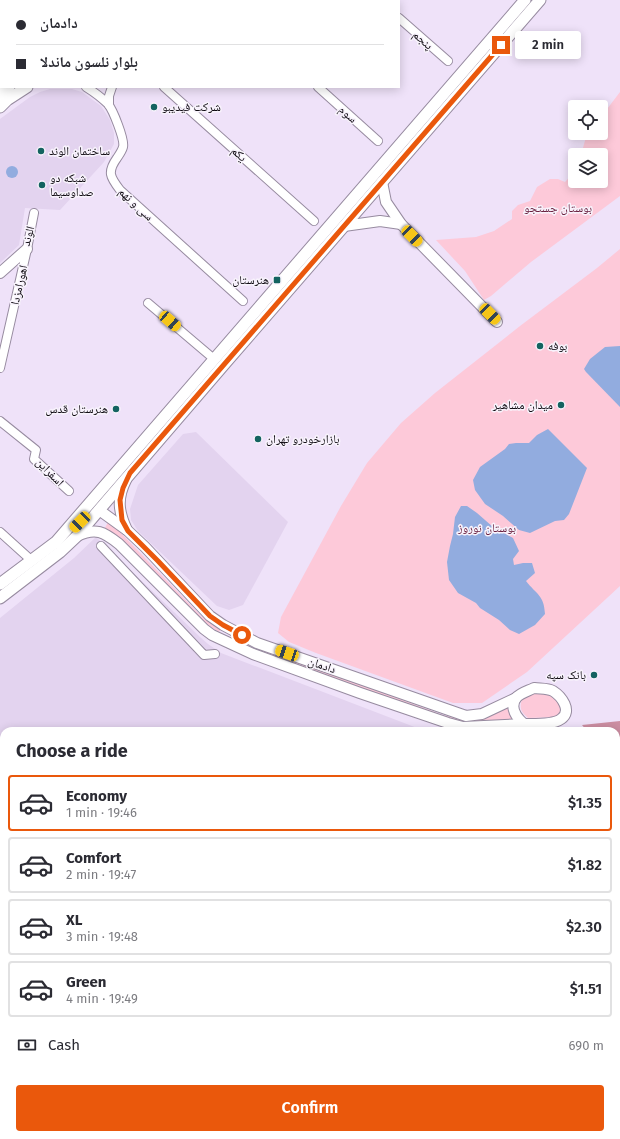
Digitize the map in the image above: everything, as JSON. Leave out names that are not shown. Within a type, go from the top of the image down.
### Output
[{"type":"main road","points":[[56,542],[525,0]]},
{"type":"main road","points":[[0,598],[60,552],[78,536],[130,473],[540,0]]},
{"type":"main road","points":[[0,107],[26,88]]},
{"type":"main road","points":[[0,584],[70,533],[84,519],[99,510]]},
{"type":"street","name":"پنجم","points":[[400,19],[448,61]]},
{"type":"street","name":"سی و نهم","points":[[87,88],[109,105],[121,133],[124,144],[110,169],[110,175],[113,181],[120,190],[243,300]]},
{"type":"street","points":[[109,105],[109,96],[112,88]]},
{"type":"street","name":"یکم","points":[[165,88],[314,221]]},
{"type":"street","name":"سوم","points":[[319,88],[378,140]]},
{"type":"street","points":[[382,182],[386,202],[401,224],[497,322]]},
{"type":"street","name":"الوند","points":[[0,273],[27,249],[34,213]]},
{"type":"street","points":[[344,226],[380,221],[401,224]]},
{"type":"street","name":"اهورامزدا","points":[[0,368],[27,249]]},
{"type":"street","points":[[148,302],[214,359]]},
{"type":"street","name":"اسفراین","points":[[0,421],[36,450],[34,459],[69,491]]},
{"type":"street","points":[[128,531],[122,520],[120,500],[123,488],[130,473]]},
{"type":"street","name":"دادمان","points":[[99,510],[128,531],[210,616],[223,625],[257,643],[466,716],[482,714],[516,698]]},
{"type":"street","name":"دادمان","points":[[78,536],[89,531],[94,531],[114,539],[204,630],[253,654],[346,688],[462,727],[524,724]]},
{"type":"street","points":[[0,532],[31,560]]},
{"type":"street","points":[[101,546],[204,656],[216,654]]},
{"type":"street","points":[[236,646],[242,635]]},
{"type":"street","points":[[534,688],[546,689],[558,695],[565,705],[567,711],[561,720],[552,723],[524,724],[518,719],[514,712],[514,706],[516,698],[524,692],[534,688]]},
{"type":"shaded area","name":"شبکه دو صداوسیما","points":[[50,89],[72,89],[82,92],[101,106],[110,120],[114,133],[114,144],[104,162],[60,210],[25,208],[19,245],[0,263],[0,119],[30,97]]},
{"type":"shaded area","points":[[196,432],[288,522],[243,605],[229,610],[217,606],[138,531],[131,520],[130,509],[138,485],[183,434]]},
{"type":"shaded area","points":[[96,537],[200,637],[221,653],[415,727],[0,727],[0,618],[74,558]]},
{"type":"shaded area","points":[[620,721],[620,727],[584,727],[582,725]]},
{"type":"green space","name":"بوستان جستجو","points":[[620,92],[620,196],[531,262],[491,296],[484,300],[465,271],[436,240],[476,237],[494,231],[512,219],[512,211],[518,205],[530,201],[537,187],[550,179],[558,179],[565,182],[568,179],[568,188],[608,188],[608,148],[583,148],[585,140],[608,140],[608,108]]},
{"type":"green space","name":"بوستان نوروز","points":[[620,249],[620,586],[527,672],[482,703],[453,703],[316,653],[289,642],[278,633],[281,617],[341,506],[367,463],[401,423],[435,393]]},
{"type":"green space","points":[[108,522],[118,530],[202,617],[220,630],[219,632],[201,620],[127,544],[104,530]]},
{"type":"green space","points":[[261,650],[297,661],[453,718],[470,720],[485,718],[510,704],[514,719],[466,723],[452,720],[260,652]]},
{"type":"green space","points":[[538,692],[549,694],[562,706],[563,711],[559,717],[528,718],[524,714],[521,710],[522,699]]},
{"type":"water","points":[[14,166],[17,167],[17,177],[10,178],[7,177],[6,170],[7,167]]},
{"type":"water","points":[[620,346],[620,407],[584,369],[590,359],[605,347]]},
{"type":"water","points":[[548,429],[587,468],[569,514],[564,520],[555,521],[530,533],[519,530],[503,516],[485,504],[475,490],[473,480],[480,467],[505,449],[509,444],[529,443],[537,435]]},
{"type":"water","points":[[461,506],[467,506],[493,527],[513,538],[519,551],[513,559],[514,565],[532,563],[535,573],[526,581],[541,599],[545,614],[535,625],[519,634],[510,630],[499,620],[480,608],[476,603],[458,593],[449,580],[447,562],[455,517]]},
{"type":"place","name":"شرکت فیدیبو","points":[[154,107]]},
{"type":"place","name":"ساختمان الوند","points":[[41,151]]},
{"type":"place","name":"شبکه دو صداوسیما","points":[[42,185]]},
{"type":"place","name":"هنرستان","points":[[277,280]]},
{"type":"place","name":"بوفه","points":[[540,346]]},
{"type":"place","name":"میدان مشاهیر","points":[[561,405]]},
{"type":"place","name":"هنرستان قدس","points":[[116,409]]},
{"type":"place","name":"بازارخودرو تهران","points":[[258,439]]},
{"type":"place","name":"بانک سپه","points":[[594,675]]},
{"type":"route","points":[[242,635],[210,616],[128,531],[122,520],[120,511],[120,495],[123,488],[130,473],[501,45]]}]
